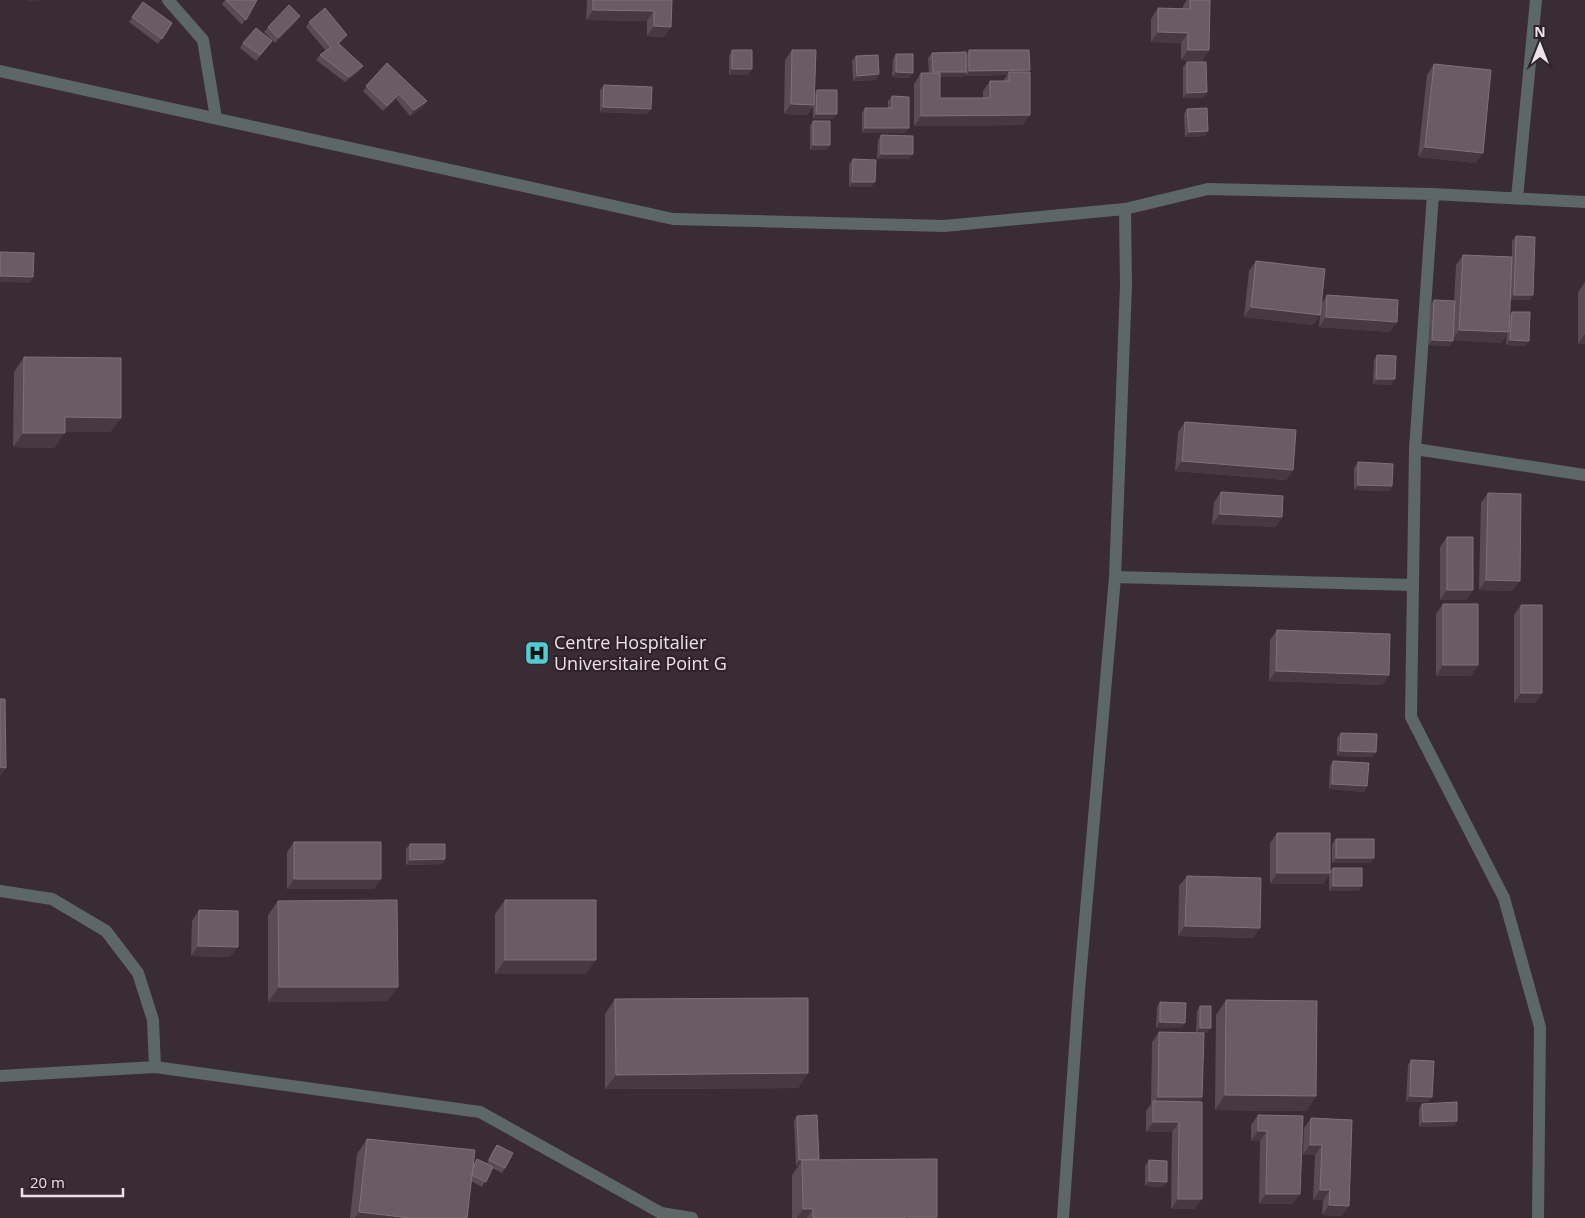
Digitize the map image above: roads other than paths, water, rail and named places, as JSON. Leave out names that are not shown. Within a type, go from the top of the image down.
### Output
[{"type":"street","points":[[168,0],[203,40],[216,118]]},
{"type":"street","points":[[1517,198],[1536,0]]},
{"type":"street","points":[[0,71],[673,219],[944,226],[1125,208],[1208,189],[1433,194],[1585,202]]},
{"type":"street","points":[[1433,194],[1415,449],[1411,717],[1504,898],[1540,1027],[1538,1218]]},
{"type":"street","points":[[1063,1218],[1079,990],[1115,577],[1126,285],[1125,208]]},
{"type":"street","points":[[1415,449],[1585,476]]},
{"type":"street","points":[[1115,577],[1413,585]]},
{"type":"street","points":[[0,891],[52,899],[106,931],[138,973],[153,1020],[154,1067]]},
{"type":"street","points":[[0,1076],[154,1067],[480,1112],[661,1213],[692,1218]]},
{"type":"place","name":"Centre Hospitalier Universitaire Point G","points":[[537,653]]}]
